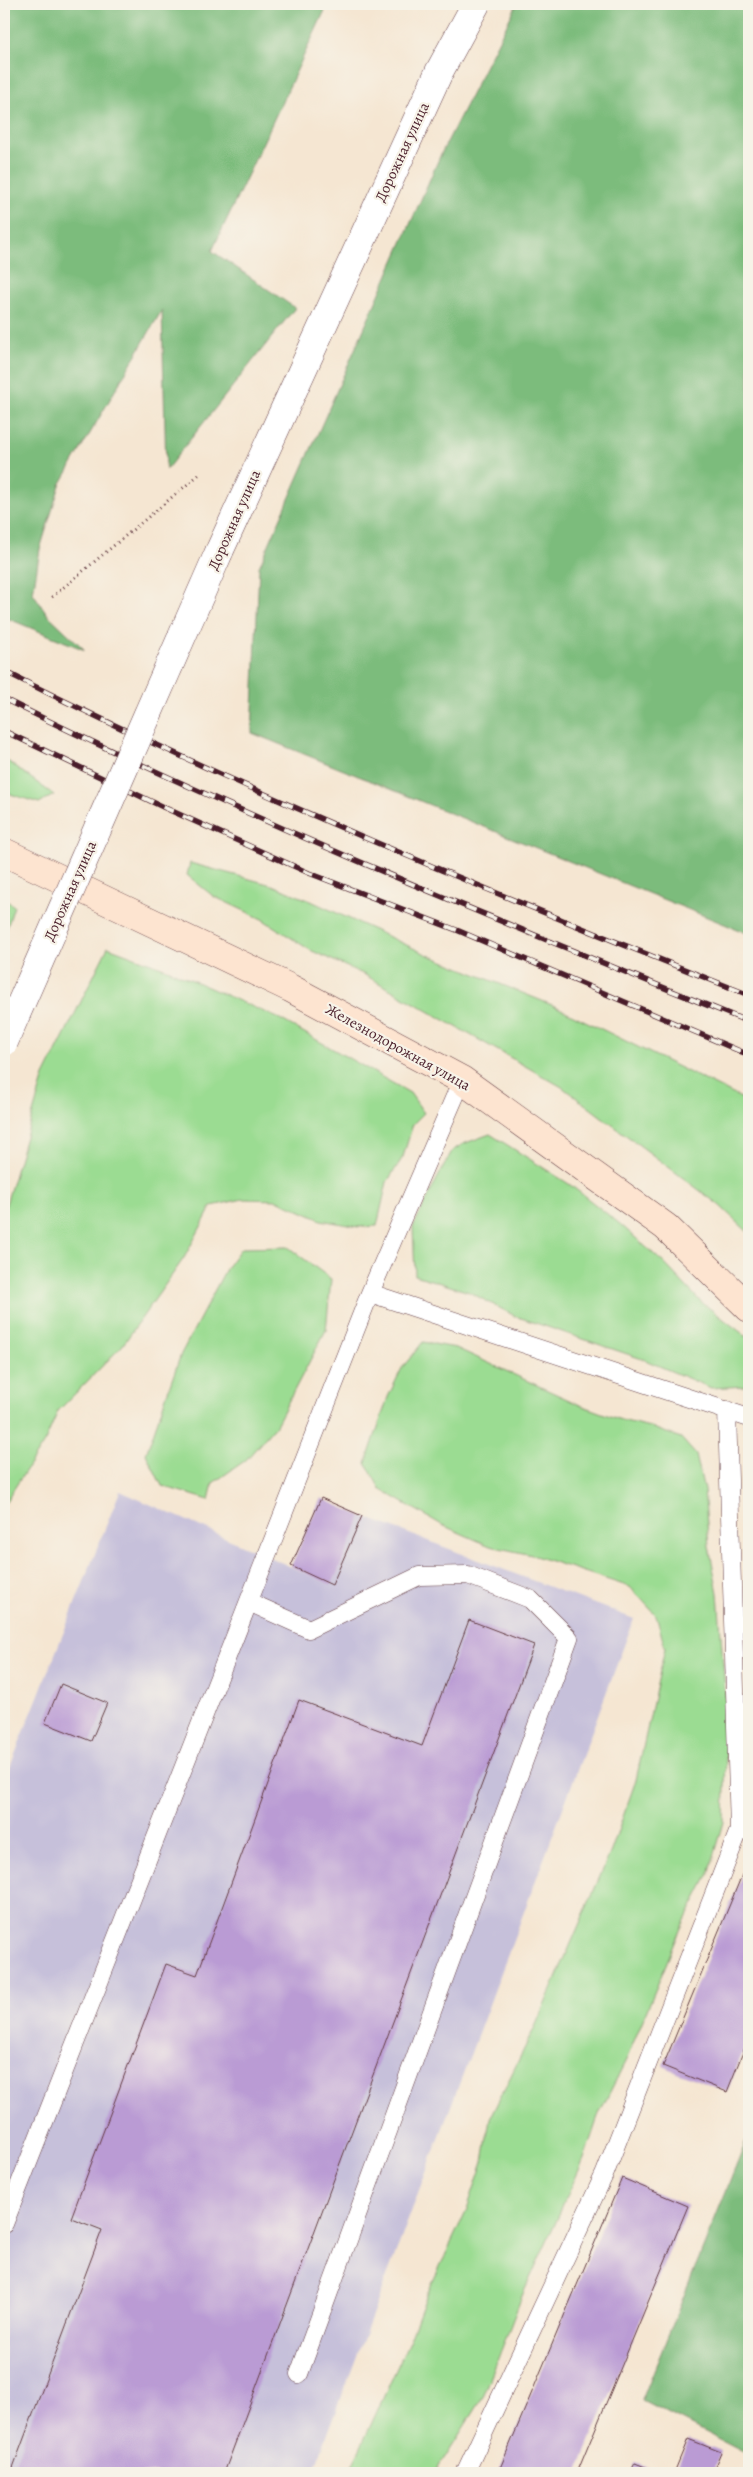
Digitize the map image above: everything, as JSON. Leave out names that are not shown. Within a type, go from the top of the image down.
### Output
[{"type":"main road","name":"Железнодорожная улица","points":[[4,852],[290,988],[462,1080],[666,1228],[749,1308]]},
{"type":"street","name":"Дорожная улица","points":[[4,1042],[219,552],[438,72],[476,4]]},
{"type":"lane","points":[[4,2224],[370,1293],[462,1080]]},
{"type":"lane","points":[[370,1293],[749,1418]]},
{"type":"lane","points":[[465,2473],[605,2173],[739,1830],[727,1410]]},
{"type":"lane","points":[[249,1602],[309,1629],[419,1576],[468,1574],[530,1599],[568,1638],[299,2374]]},
{"type":"path","points":[[52,596],[201,473]]},
{"type":"shaded area","points":[[120,1491],[332,1585],[362,1516],[634,1619],[313,2473],[4,2473],[4,1782]]},
{"type":"green space","points":[[4,4],[328,4],[212,251],[295,308],[166,470],[162,310],[60,485],[40,549],[33,593],[48,615],[85,650],[4,617]]},
{"type":"green space","points":[[517,4],[749,4],[749,934],[252,733],[259,567],[441,154]]},
{"type":"green space","points":[[4,760],[54,795],[39,803],[4,792]]},
{"type":"green space","points":[[190,863],[272,885],[311,901],[426,954],[557,1007],[749,1102],[749,1233],[719,1205],[562,1087],[365,975],[310,950],[262,919],[213,896],[187,875]]},
{"type":"green space","points":[[4,899],[14,906],[4,937]]},
{"type":"green space","points":[[108,947],[167,969],[280,1019],[410,1093],[424,1113],[413,1124],[403,1157],[387,1182],[377,1226],[359,1227],[321,1220],[277,1200],[243,1199],[212,1206],[184,1258],[122,1346],[58,1411],[45,1441],[4,1504],[4,1211],[44,1076]]},
{"type":"green space","points":[[490,1134],[569,1184],[620,1224],[664,1263],[700,1301],[747,1337],[749,1342],[749,1381],[745,1386],[711,1388],[645,1360],[515,1316],[469,1292],[415,1275],[413,1227],[437,1179],[452,1151],[463,1144]]},
{"type":"green space","points":[[288,1247],[331,1279],[326,1330],[276,1425],[246,1460],[213,1483],[209,1500],[162,1486],[146,1454],[181,1354],[227,1267],[241,1248]]},
{"type":"green space","points":[[423,1342],[456,1348],[580,1405],[621,1420],[650,1427],[681,1438],[696,1455],[704,1490],[709,1546],[718,1593],[727,1719],[724,1822],[709,1874],[681,1928],[627,2058],[599,2114],[584,2159],[522,2296],[484,2395],[435,2473],[349,2473],[410,2339],[427,2294],[467,2209],[483,2162],[490,2118],[535,2027],[611,1851],[636,1780],[665,1648],[656,1615],[630,1587],[532,1555],[490,1546],[442,1525],[380,1489],[366,1463],[388,1397],[402,1368]]},
{"type":"green space","points":[[749,2134],[749,2455],[642,2400]]},
{"type":"building","points":[[321,1498],[362,1516],[332,1585],[291,1566]]},
{"type":"building","points":[[469,1620],[534,1645],[224,2473],[11,2473],[102,2230],[71,2218],[166,1964],[197,1975],[299,1700],[422,1746]]},
{"type":"building","points":[[61,1684],[107,1703],[91,1741],[45,1723]]},
{"type":"building","points":[[749,1858],[749,2037],[727,2092],[663,2066]]},
{"type":"building","points":[[622,2178],[688,2206],[577,2473],[498,2473]]},
{"type":"building","points":[[688,2439],[721,2452],[712,2473],[674,2473]]},
{"type":"building","points":[[635,2463],[661,2473],[630,2473]]},
{"type":"railway","points":[[4,671],[95,716],[280,801],[467,881],[749,995]]},
{"type":"railway","points":[[4,699],[188,786],[373,868],[749,1022]]},
{"type":"railway","points":[[4,731],[163,807],[309,873],[459,931],[749,1055]]}]
